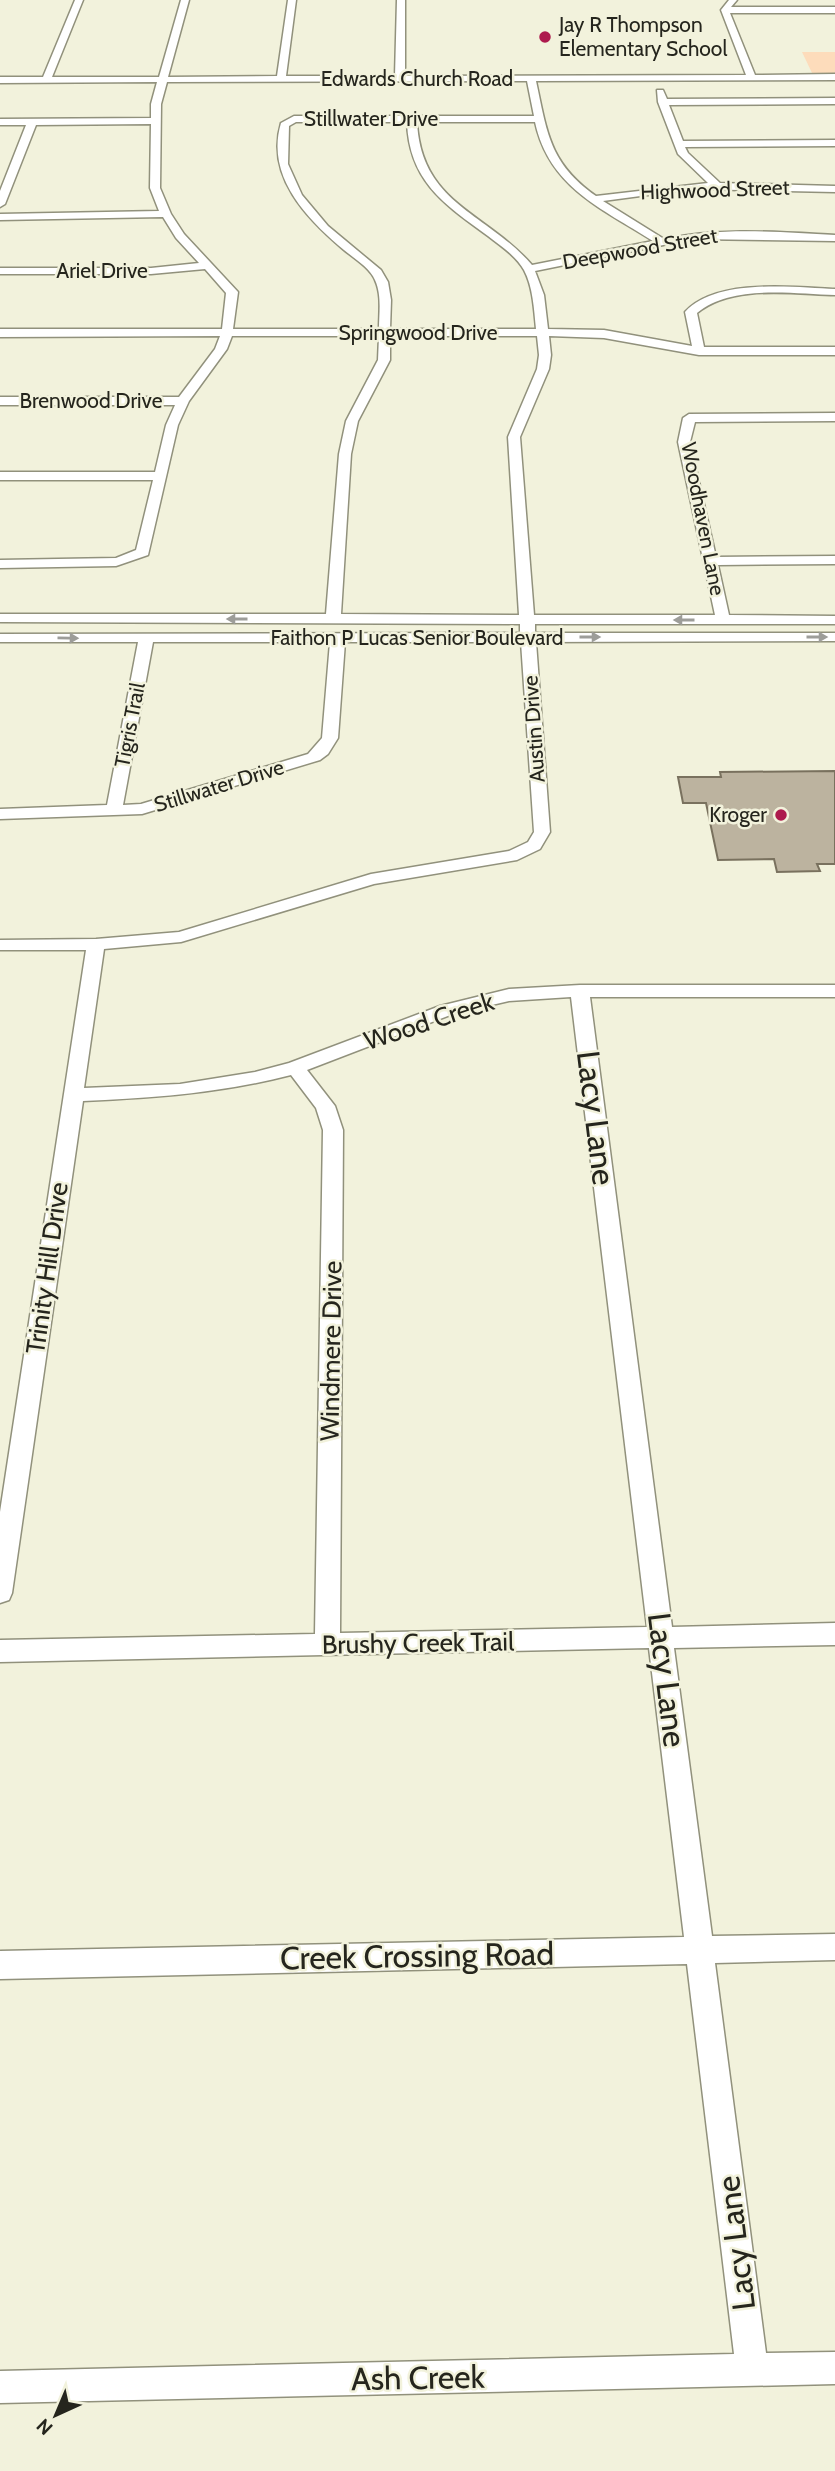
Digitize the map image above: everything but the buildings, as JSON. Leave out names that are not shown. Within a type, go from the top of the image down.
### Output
[{"type":"street","points":[[46,80],[79,0]]},
{"type":"street","points":[[0,564],[116,562],[137,556],[145,547],[172,425],[183,401],[221,349],[227,333],[232,292],[180,236],[166,214],[155,188],[156,104],[186,0]]},
{"type":"street","points":[[281,79],[292,0]]},
{"type":"street","points":[[400,79],[401,0]]},
{"type":"street","points":[[725,10],[733,0]]},
{"type":"street","points":[[725,10],[835,10]]},
{"type":"street","points":[[725,10],[751,77]]},
{"type":"street","name":"Edwards Church Road","points":[[0,80],[835,77]]},
{"type":"street","points":[[531,78],[552,159],[564,174],[596,199],[662,242]]},
{"type":"street","points":[[655,78],[682,154],[717,186]]},
{"type":"street","points":[[663,102],[835,102]]},
{"type":"street","name":"Stillwater Drive","points":[[333,620],[345,454],[352,421],[384,360],[386,333],[382,282],[375,270],[324,228],[297,197],[283,164],[284,125],[294,119],[540,119]]},
{"type":"street","name":"Austin Drive","points":[[0,945],[96,944],[181,937],[371,879],[511,856],[533,846],[542,832],[514,437],[543,369],[545,355],[538,295],[529,269],[510,248],[446,200],[422,170],[414,143],[412,119]]},
{"type":"street","points":[[0,122],[156,121]]},
{"type":"street","points":[[0,204],[32,122]]},
{"type":"street","points":[[678,144],[835,143]]},
{"type":"street","name":"Highwood Street","points":[[596,199],[649,190],[717,186],[835,189]]},
{"type":"street","points":[[0,217],[166,214]]},
{"type":"street","name":"Deepwood Street","points":[[529,269],[662,242],[717,234],[835,238]]},
{"type":"street","name":"Ariel Drive","points":[[0,271],[151,271],[205,266]]},
{"type":"street","points":[[699,351],[691,312],[702,303],[763,290],[835,292]]},
{"type":"street","name":"Springwood Drive","points":[[0,332],[604,334],[699,351],[835,351]]},
{"type":"street","name":"Brenwood Drive","points":[[0,401],[183,401]]},
{"type":"street","name":"Woodhaven Lane","points":[[723,620],[684,443],[689,418],[835,417]]},
{"type":"street","points":[[0,477],[160,476]]},
{"type":"street","points":[[710,561],[835,560]]},
{"type":"street","name":"Faithon P Lucas Senior Boulevard","points":[[0,618],[835,620]]},
{"type":"street","points":[[777,620],[781,637]]},
{"type":"street","name":"Faithon P Lucas Senior Boulevard","points":[[0,638],[835,637]]},
{"type":"street","name":"Tigris Trail","points":[[114,811],[146,639]]},
{"type":"street","name":"Stillwater Drive","points":[[0,814],[114,811],[154,806],[298,763],[322,751],[330,738],[338,639]]},
{"type":"street","name":"Trinity Hill Drive","points":[[0,1593],[96,944]]},
{"type":"street","name":"Lacy Lane","points":[[580,991],[752,2371]]},
{"type":"street","name":"Wood Creek","points":[[72,1095],[180,1090],[233,1083],[296,1068],[447,1010],[488,999],[527,993],[835,991]]},
{"type":"street","name":"Windmere Drive","points":[[296,1068],[325,1106],[333,1130],[327,1645]]},
{"type":"street","name":"Brushy Creek Trail","points":[[0,1651],[835,1634]]},
{"type":"street","name":"Creek Crossing Road","points":[[0,1965],[835,1947]]},
{"type":"street","name":"Ash Creek","points":[[0,2387],[835,2368]]},
{"type":"shaded area","points":[[622,20],[660,20],[663,33],[624,33]]},
{"type":"shaded area","points":[[802,52],[835,52],[835,75],[813,75]]},
{"type":"place","name":"Jay R Thompson Elementary School","points":[[545,37]]},
{"type":"place","name":"Kroger","points":[[781,815]]}]
